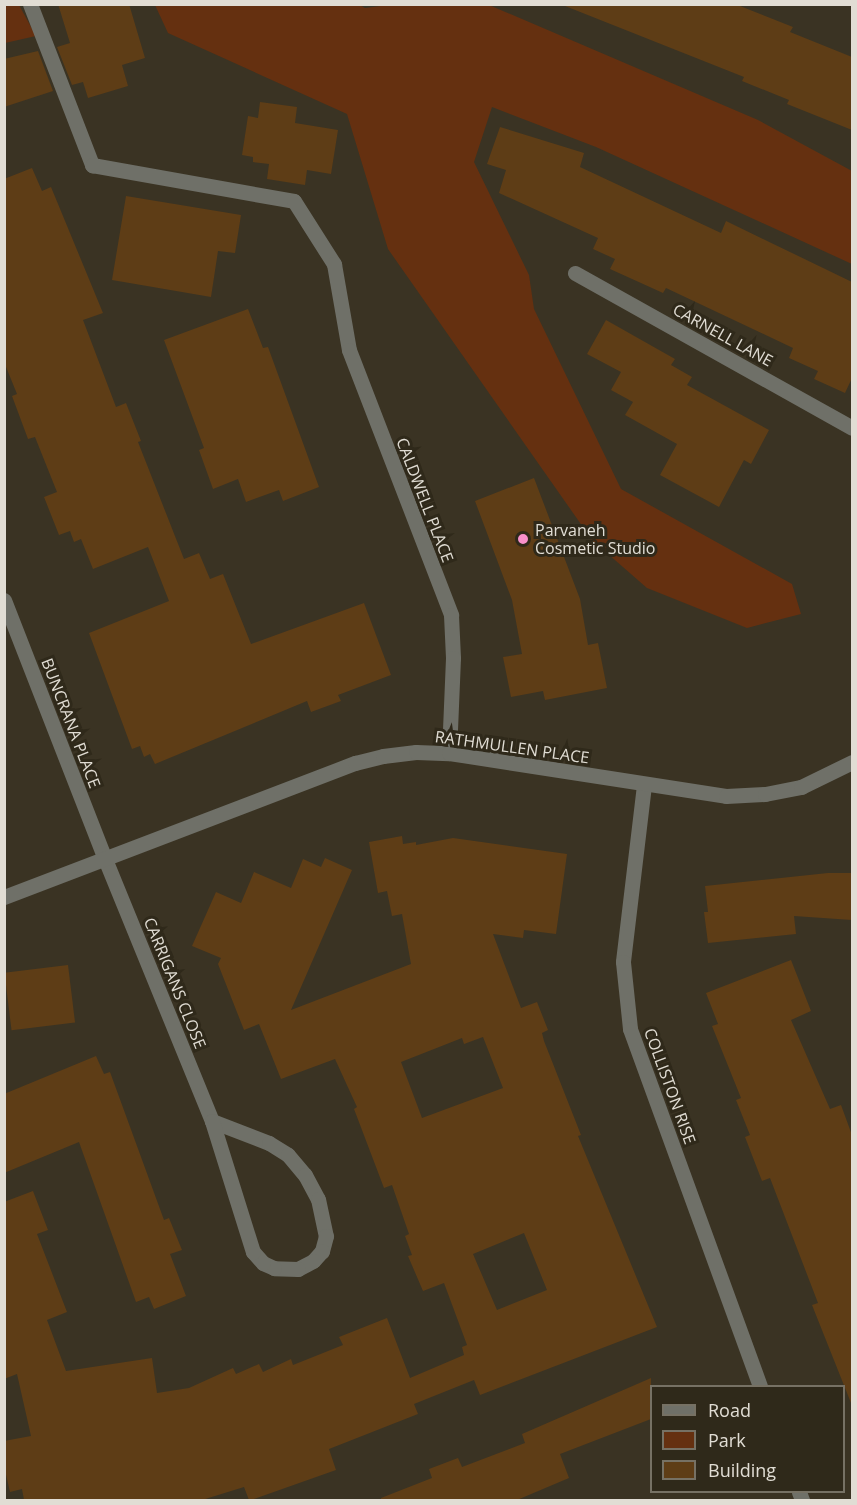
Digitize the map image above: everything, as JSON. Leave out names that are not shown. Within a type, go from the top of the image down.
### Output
[{"type":"street","name":"CALDWELL PLACE","points":[[30,4],[92,165],[294,201],[334,264],[350,350],[451,615],[453,658],[449,753]]},
{"type":"street","name":"CARNELL LANE","points":[[575,273],[852,428]]},
{"type":"street","name":"BUNCRANA PLACE","points":[[4,600],[105,859]]},
{"type":"street","name":"RATHMULLEN PLACE","points":[[4,897],[355,763],[416,752],[449,753],[726,796],[765,794],[801,786],[852,762]]},
{"type":"street","name":"COLLISTON RISE","points":[[644,785],[623,962],[630,1029],[760,1385]]},
{"type":"street","name":"CARRIGANS CLOSE","points":[[105,859],[212,1121],[253,1252],[263,1263],[274,1268],[298,1269],[313,1261],[322,1251],[326,1236],[318,1199],[305,1175],[288,1155],[269,1143],[212,1121]]},
{"type":"green space","points":[[358,4],[365,8],[396,4],[489,5],[758,120],[852,171],[852,264],[596,147],[492,107],[474,162],[529,275],[534,309],[621,489],[792,584],[801,614],[747,628],[647,588],[592,540],[388,249],[347,114],[168,33],[155,5]]},
{"type":"green space","points":[[4,5],[19,5],[36,36],[5,43]]},
{"type":"building","points":[[58,4],[129,4],[145,58],[122,65],[128,86],[88,98],[83,82],[72,85],[57,47],[70,43]]},
{"type":"building","points":[[560,4],[735,4],[793,27],[790,32],[852,57],[852,130],[787,104],[789,100],[742,81],[744,77]]},
{"type":"building","points":[[38,51],[53,91],[4,107],[4,59]]},
{"type":"building","points":[[260,102],[297,107],[295,123],[338,130],[331,174],[307,170],[305,185],[267,179],[269,164],[253,162],[253,157],[242,155],[248,116],[258,118]]},
{"type":"building","points":[[500,127],[584,153],[580,167],[721,233],[726,221],[852,282],[852,378],[845,393],[814,379],[818,371],[789,358],[793,348],[666,288],[663,293],[610,269],[615,259],[593,249],[598,238],[499,193],[506,170],[487,164]]},
{"type":"building","points":[[32,168],[42,191],[51,187],[103,313],[83,320],[116,407],[126,403],[141,441],[138,442],[184,559],[199,553],[210,579],[223,574],[251,644],[364,603],[391,675],[338,695],[341,701],[311,712],[307,701],[155,764],[150,754],[144,757],[140,746],[132,749],[89,633],[169,601],[148,547],[93,569],[81,539],[74,542],[70,531],[59,535],[44,497],[57,492],[35,437],[28,439],[12,396],[17,394],[4,362],[4,179]]},
{"type":"building","points":[[126,196],[241,215],[235,253],[218,251],[211,297],[112,280]]},
{"type":"building","points":[[248,309],[263,348],[268,347],[319,487],[283,501],[279,490],[246,502],[238,479],[213,489],[199,450],[204,448],[164,340]]},
{"type":"building","points":[[606,320],[675,359],[671,365],[692,377],[687,385],[769,430],[751,464],[744,460],[719,507],[660,475],[677,444],[625,415],[633,402],[611,390],[621,372],[587,354]]},
{"type":"building","points":[[534,478],[580,599],[588,645],[598,643],[607,688],[545,700],[543,691],[511,697],[503,657],[522,654],[512,600],[475,501]]},
{"type":"building","points":[[402,836],[403,844],[416,842],[416,845],[453,838],[567,854],[556,934],[524,930],[523,938],[493,934],[521,1008],[537,1002],[548,1030],[542,1033],[544,1041],[581,1135],[578,1136],[657,1327],[480,1395],[474,1380],[414,1404],[418,1414],[329,1449],[336,1470],[251,1500],[244,1487],[202,1500],[24,1500],[22,1489],[10,1492],[4,1466],[4,1441],[31,1436],[17,1374],[4,1379],[4,1202],[33,1191],[48,1230],[37,1234],[67,1312],[47,1320],[66,1371],[152,1358],[157,1393],[189,1388],[233,1368],[236,1374],[259,1364],[263,1372],[291,1359],[293,1365],[343,1345],[339,1337],[387,1318],[410,1378],[464,1355],[462,1347],[467,1345],[444,1283],[423,1291],[408,1256],[412,1255],[405,1236],[409,1234],[392,1185],[384,1188],[354,1109],[357,1107],[335,1059],[281,1079],[259,1024],[244,1030],[218,964],[221,958],[192,946],[216,892],[241,903],[254,872],[291,888],[303,859],[321,867],[325,858],[352,870],[291,1010],[411,964],[402,914],[392,916],[387,891],[378,893],[369,842]],"holes":[[[483,1037],[503,1088],[422,1118],[401,1062],[462,1038],[464,1044]],[[524,1233],[547,1290],[497,1310],[473,1254]]]},
{"type":"building","points":[[828,873],[852,873],[852,920],[794,916],[796,934],[708,943],[704,912],[708,912],[705,886]]},
{"type":"building","points":[[791,960],[811,1011],[791,1020],[830,1109],[841,1105],[852,1135],[851,1403],[812,1305],[818,1303],[770,1178],[762,1181],[745,1137],[750,1135],[736,1100],[741,1098],[712,1026],[718,1024],[706,993]]},
{"type":"building","points":[[68,965],[75,1023],[12,1030],[4,973]]},
{"type":"building","points":[[96,1056],[104,1074],[110,1072],[164,1220],[169,1218],[182,1250],[170,1254],[186,1296],[154,1309],[149,1297],[136,1302],[79,1142],[4,1173],[4,1094]]},
{"type":"building","points":[[651,1378],[650,1419],[560,1454],[569,1478],[517,1500],[381,1500],[381,1498],[432,1478],[429,1469],[458,1458],[462,1467],[525,1443],[522,1434]]},
{"type":"place","name":"Parvaneh Cosmetic Studio","points":[[523,539]]}]
